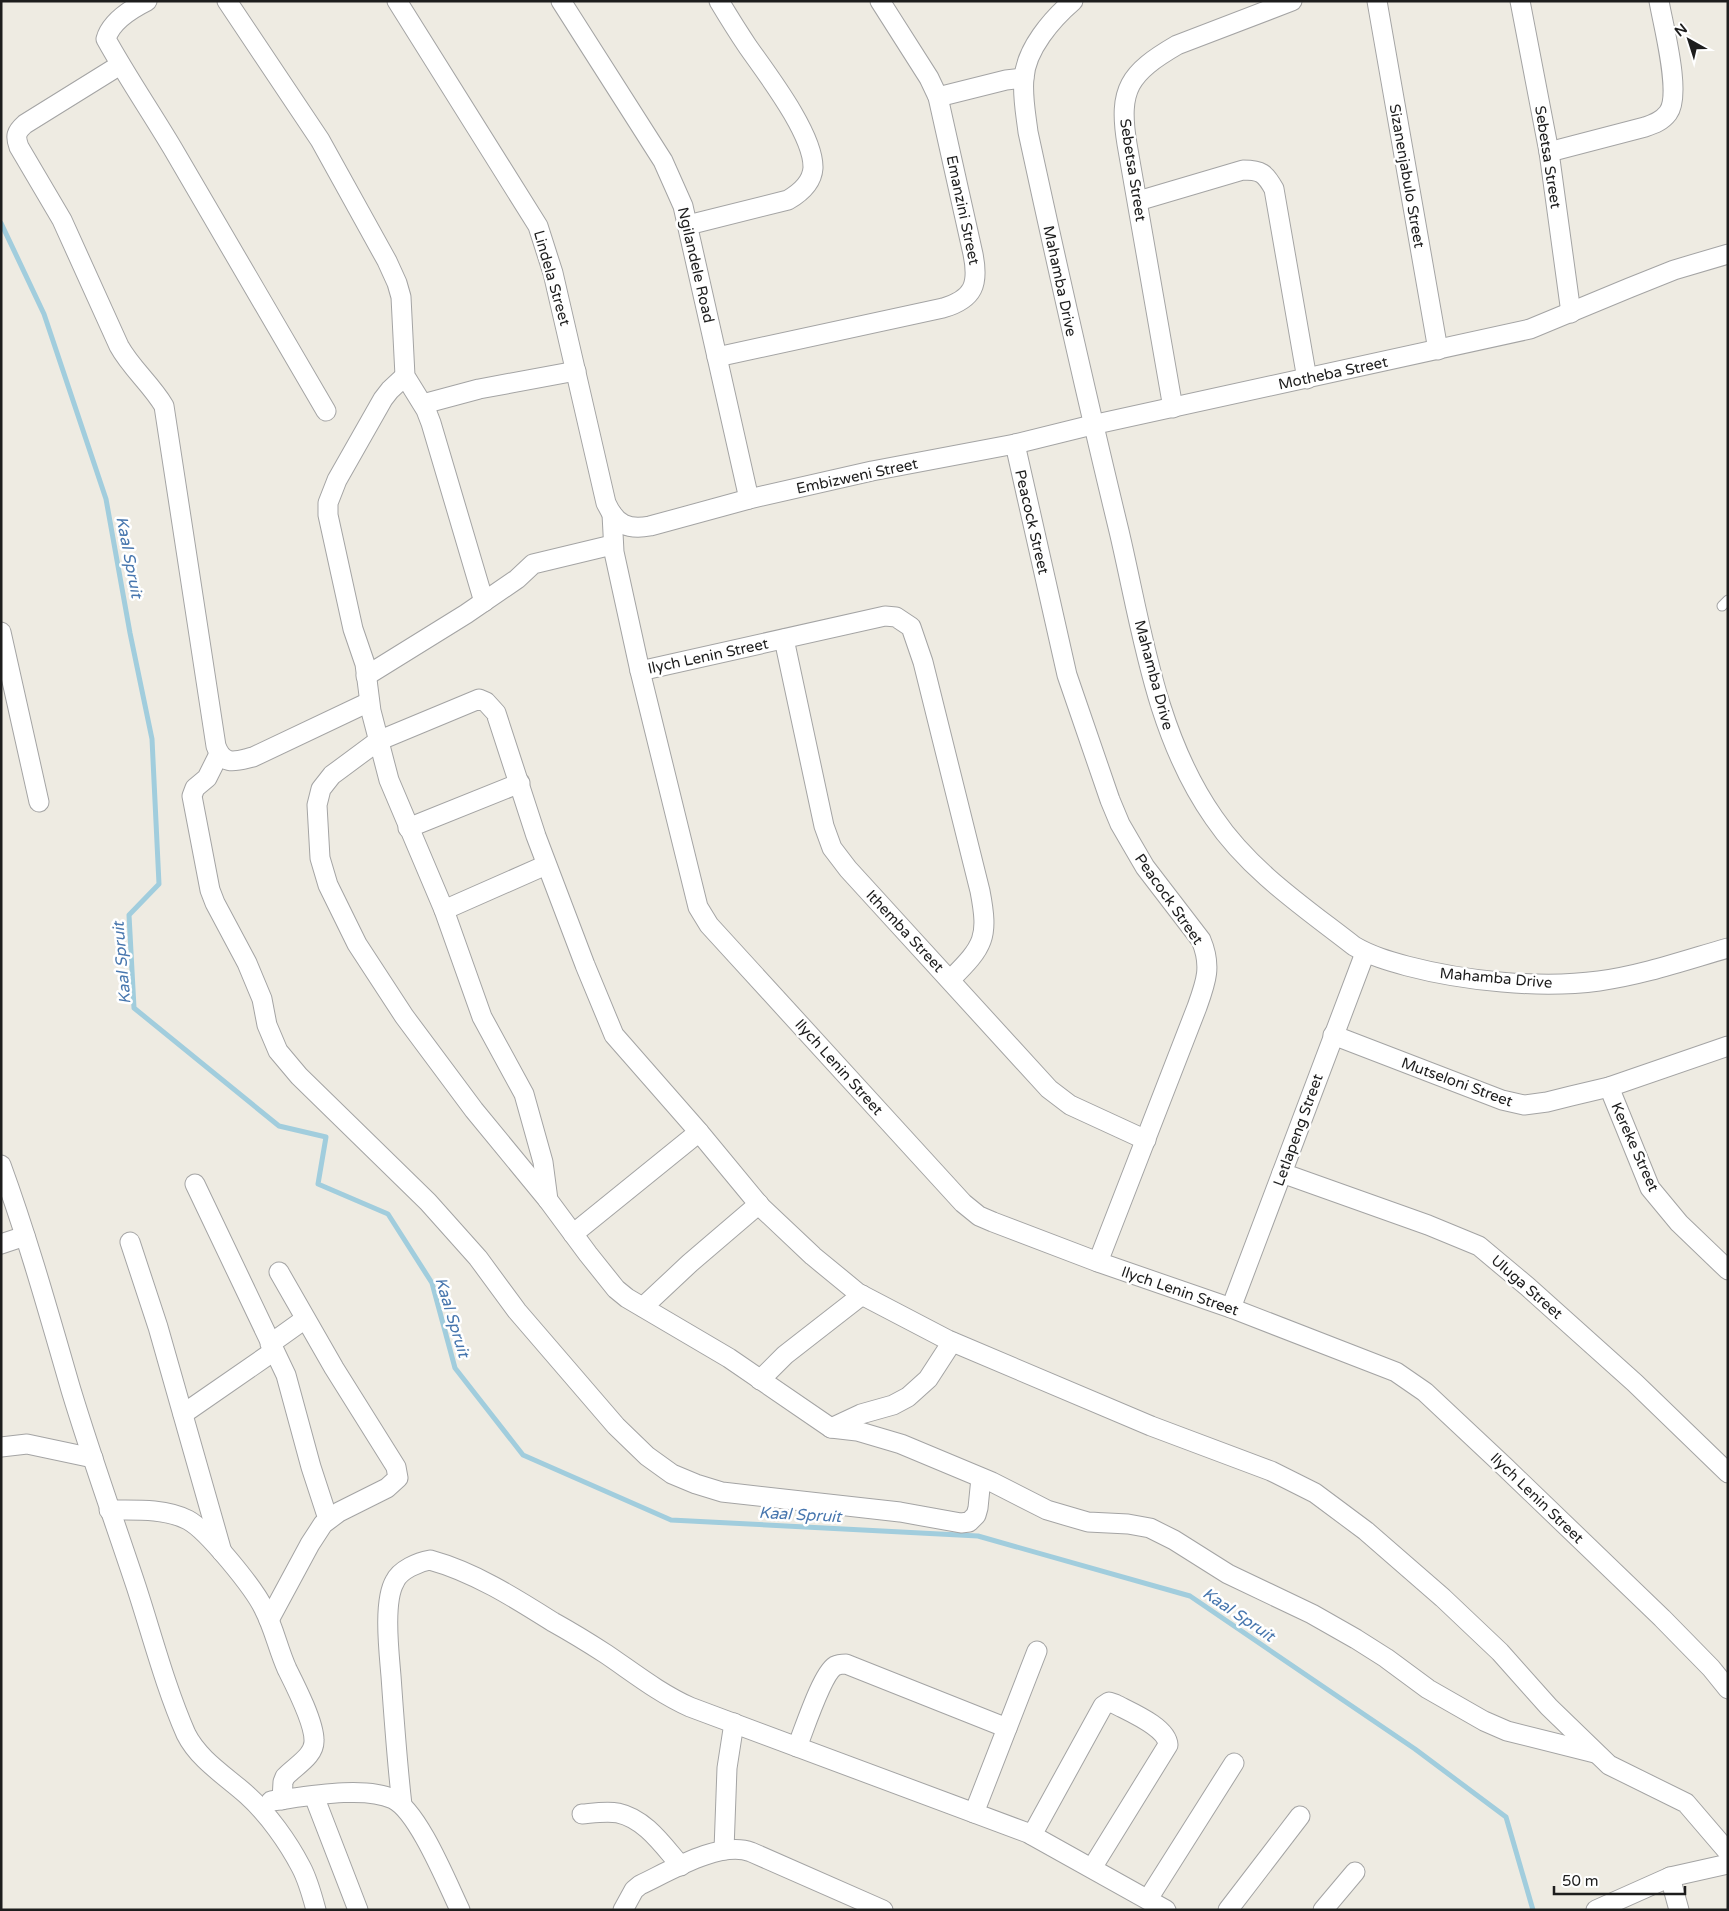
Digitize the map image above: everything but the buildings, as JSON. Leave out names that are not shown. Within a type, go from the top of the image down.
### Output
[{"type":"street","points":[[147,1],[109,29],[106,39],[120,66],[172,148],[326,412]]},
{"type":"street","points":[[227,1],[320,140],[398,283],[402,308],[405,376],[423,404],[431,423],[484,602]]},
{"type":"street","name":"Lindela Street","points":[[396,1],[538,226],[553,273],[602,489],[617,519]]},
{"type":"street","name":"Ngilandele Road","points":[[561,1],[663,161],[683,206],[749,499]]},
{"type":"street","points":[[688,225],[788,200],[801,191],[808,183],[813,168],[810,152],[798,122],[718,1]]},
{"type":"street","name":"Emanzini Street","points":[[717,357],[943,308],[958,303],[969,294],[975,284],[976,269],[938,97],[929,78],[880,1]]},
{"type":"street","name":"Mahamba Drive","points":[[1073,1],[1054,8],[1027,63],[1024,78],[1024,94],[1028,132],[1092,425],[1162,710],[1170,734],[1190,779],[1222,830],[1278,888],[1365,953],[1430,972],[1468,978],[1559,984],[1600,981],[1728,948]]},
{"type":"street","name":"Sebetsa Street","points":[[1173,408],[1123,122],[1125,97],[1133,78],[1144,66],[1177,45],[1292,1]]},
{"type":"street","name":"Sizanenjabulo Street","points":[[1376,1],[1438,350]]},
{"type":"street","name":"Sebetsa Street","points":[[1520,1],[1549,152],[1571,313]]},
{"type":"street","points":[[1549,152],[1644,127],[1659,122],[1668,113],[1673,102],[1674,85],[1659,1]]},
{"type":"street","points":[[120,66],[25,124],[18,130],[16,138],[19,147],[72,241],[125,357],[148,381],[167,414],[167,433],[216,746],[219,754],[223,758],[234,762],[254,757],[369,702]]},
{"type":"street","points":[[938,97],[1006,80],[1024,78]]},
{"type":"street","points":[[1138,201],[1243,170],[1256,170],[1267,176],[1274,189],[1307,379]]},
{"type":"street","name":"Motheba Street","points":[[1092,425],[1530,330],[1656,277],[1728,254]]},
{"type":"street","points":[[423,404],[479,389],[576,371]]},
{"type":"street","points":[[405,376],[383,399],[337,480],[328,503],[328,515],[349,611],[365,664],[369,702],[389,780],[444,910],[482,1016],[524,1094],[543,1162],[548,1200]]},
{"type":"street","name":"Embizweni Street","points":[[617,519],[634,528],[650,526],[749,499],[872,471],[1015,444],[1092,425]]},
{"type":"street","name":"Peacock Street","points":[[1015,444],[1067,675],[1115,814],[1145,867],[1197,934],[1206,954],[1208,972],[1146,1140],[1098,1262]]},
{"type":"street","points":[[617,519],[612,545],[640,671]]},
{"type":"street","points":[[366,676],[484,602],[533,564],[612,545]]},
{"type":"street","name":"Ilych Lenin Street","points":[[951,980],[978,948],[983,938],[985,918],[930,689],[913,630],[900,618],[885,616],[640,671],[698,908],[709,925],[971,1210],[993,1222],[1098,1262],[1231,1308],[1381,1364],[1415,1384],[1498,1460],[1662,1618],[1711,1668],[1728,1690]]},
{"type":"street","points":[[1,632],[38,802]]},
{"type":"street","name":"Ithemba Street","points":[[784,640],[829,843],[862,886],[951,980],[1042,1082],[1070,1105],[1146,1140]]},
{"type":"street","points":[[1596,1753],[1507,1731],[1484,1722],[1428,1689],[1386,1658],[1356,1639],[1312,1614],[1228,1574],[1174,1540],[1150,1528],[1128,1524],[1088,1522],[1061,1515],[1042,1509],[981,1478],[901,1444],[857,1431],[831,1428],[729,1358],[627,1298],[616,1289],[548,1200],[489,1129],[404,1016],[357,944],[328,885],[320,858],[317,813],[319,794],[325,782],[378,741],[471,701],[482,700],[489,704],[496,713],[546,864],[614,1034],[699,1132],[758,1204],[836,1275],[862,1294],[952,1342],[1151,1426],[1271,1471],[1315,1493],[1366,1531],[1443,1598],[1500,1652],[1549,1707],[1596,1753],[1614,1768],[1686,1803],[1728,1852]]},
{"type":"street","points":[[219,754],[207,778],[195,788],[192,796],[202,853],[210,890],[215,903],[247,963],[262,999],[267,1024],[278,1050],[299,1076],[434,1209],[478,1258],[517,1311],[554,1356],[634,1444],[672,1474],[689,1482],[722,1492],[900,1512],[961,1523],[969,1522],[976,1515],[981,1478]]},
{"type":"street","points":[[408,828],[520,783]]},
{"type":"street","points":[[444,910],[546,864]]},
{"type":"street","name":"Letlapeng Street","points":[[1231,1308],[1365,953]]},
{"type":"street","name":"Mutseloni Street","points":[[1333,1035],[1517,1105],[1547,1102],[1609,1087],[1728,1046]]},
{"type":"street","name":"Kereke Street","points":[[1609,1087],[1650,1188],[1680,1223],[1728,1270]]},
{"type":"street","points":[[573,1234],[699,1132]]},
{"type":"street","points":[[1,1165],[25,1236],[109,1510],[136,1586],[157,1658],[187,1734],[200,1754],[252,1800],[282,1836],[301,1866],[309,1884],[316,1910]]},
{"type":"street","name":"Uluga Street","points":[[1282,1173],[1428,1225],[1478,1246],[1528,1287],[1635,1383],[1728,1473]]},
{"type":"street","points":[[195,1184],[286,1375],[311,1467],[328,1519]]},
{"type":"street","points":[[643,1307],[758,1204]]},
{"type":"street","points":[[1,1244],[25,1236]]},
{"type":"street","points":[[130,1242],[183,1414],[223,1553]]},
{"type":"street","points":[[269,1620],[316,1533],[328,1519],[365,1498],[388,1488],[396,1482],[398,1474],[279,1272]]},
{"type":"street","points":[[760,1380],[785,1355],[862,1294]]},
{"type":"street","points":[[183,1414],[272,1348],[305,1319]]},
{"type":"street","points":[[831,1428],[861,1414],[893,1405],[908,1397],[928,1379],[952,1342]]},
{"type":"street","points":[[4,1442],[27,1444],[93,1458]]},
{"type":"street","points":[[109,1510],[140,1510],[179,1516],[194,1524],[223,1553],[253,1590],[264,1608],[278,1649],[303,1704],[314,1739],[310,1753],[285,1778],[282,1800]]},
{"type":"street","points":[[402,1805],[395,1747],[389,1645],[390,1592],[398,1577],[423,1561],[430,1560],[516,1598],[606,1654],[658,1691],[690,1707],[1032,1835],[1166,1910]]},
{"type":"street","points":[[974,1813],[1037,1651]]},
{"type":"street","points":[[797,1747],[824,1680],[834,1667],[840,1664],[846,1664],[1007,1728]]},
{"type":"street","points":[[1032,1835],[1103,1706],[1109,1702],[1116,1704],[1158,1728],[1166,1738],[1168,1745],[1092,1868]]},
{"type":"street","points":[[724,1850],[726,1768],[734,1723]]},
{"type":"street","points":[[1148,1899],[1234,1763]]},
{"type":"street","points":[[252,1800],[282,1800],[366,1792],[392,1798],[402,1805],[421,1831],[460,1910]]},
{"type":"street","points":[[314,1796],[358,1910]]},
{"type":"street","points":[[582,1814],[617,1813],[634,1820],[657,1838],[681,1866]]},
{"type":"street","points":[[1228,1910],[1300,1816]]},
{"type":"street","points":[[623,1910],[634,1890],[640,1886],[681,1866],[724,1850],[744,1849],[883,1910]]},
{"type":"street","points":[[1596,1910],[1670,1877],[1728,1864]]},
{"type":"street","points":[[1323,1910],[1355,1872]]},
{"type":"street","points":[[1670,1877],[1679,1910]]},
{"type":"waterway","name":"Kaal Spruit","points":[[1,223],[44,314],[106,499],[130,633],[152,739],[159,884],[129,915],[134,1008],[279,1126],[326,1137],[318,1184],[388,1214],[432,1283],[455,1368],[523,1455],[671,1520],[978,1536],[1190,1596],[1415,1749],[1506,1817],[1533,1910]]}]
